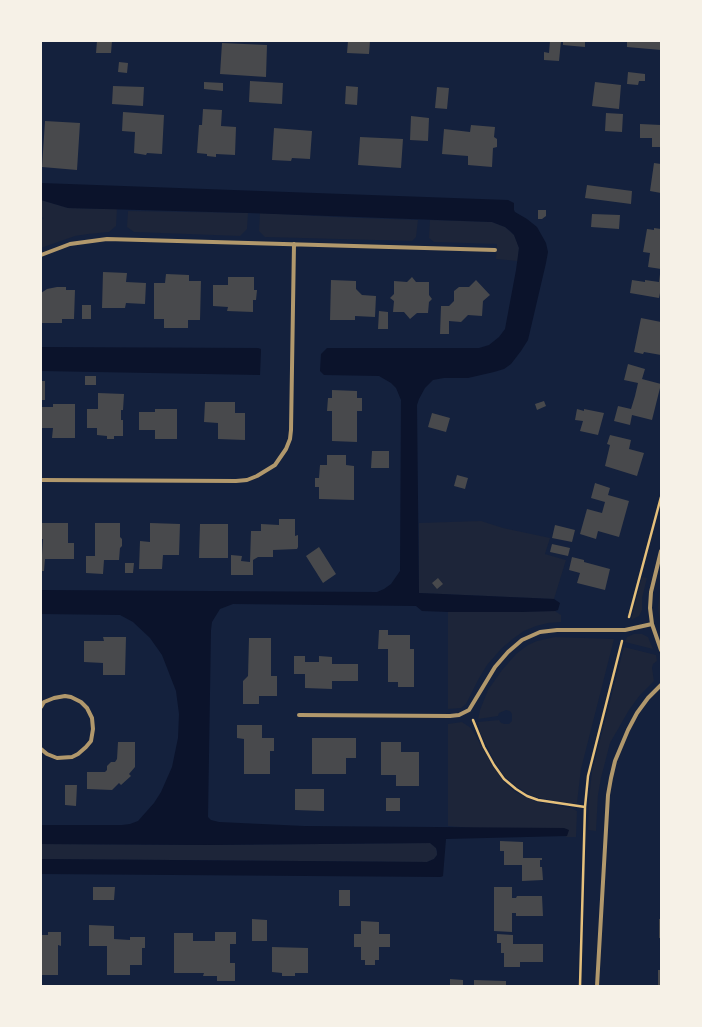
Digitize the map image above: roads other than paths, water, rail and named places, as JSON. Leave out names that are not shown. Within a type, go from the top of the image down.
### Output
[{"type":"street","points":[[41,255],[70,244],[107,239],[495,250]]},
{"type":"street","points":[[41,480],[236,481],[247,480],[257,476],[275,465],[286,448],[290,439],[291,430],[294,244]]},
{"type":"street","points":[[661,551],[651,592],[650,608],[652,624],[661,650]]},
{"type":"street","points":[[298,715],[460,715],[469,710],[495,667],[508,652],[522,640],[540,632],[557,630],[625,630],[652,624]]},
{"type":"street","points":[[596,986],[608,795],[611,778],[615,761],[628,730],[645,703],[661,685]]},
{"type":"street","points":[[41,706],[44,702],[54,698],[65,696],[71,697],[81,702],[87,708],[92,718],[93,729],[86,747],[72,757],[57,758],[41,749]]}]
